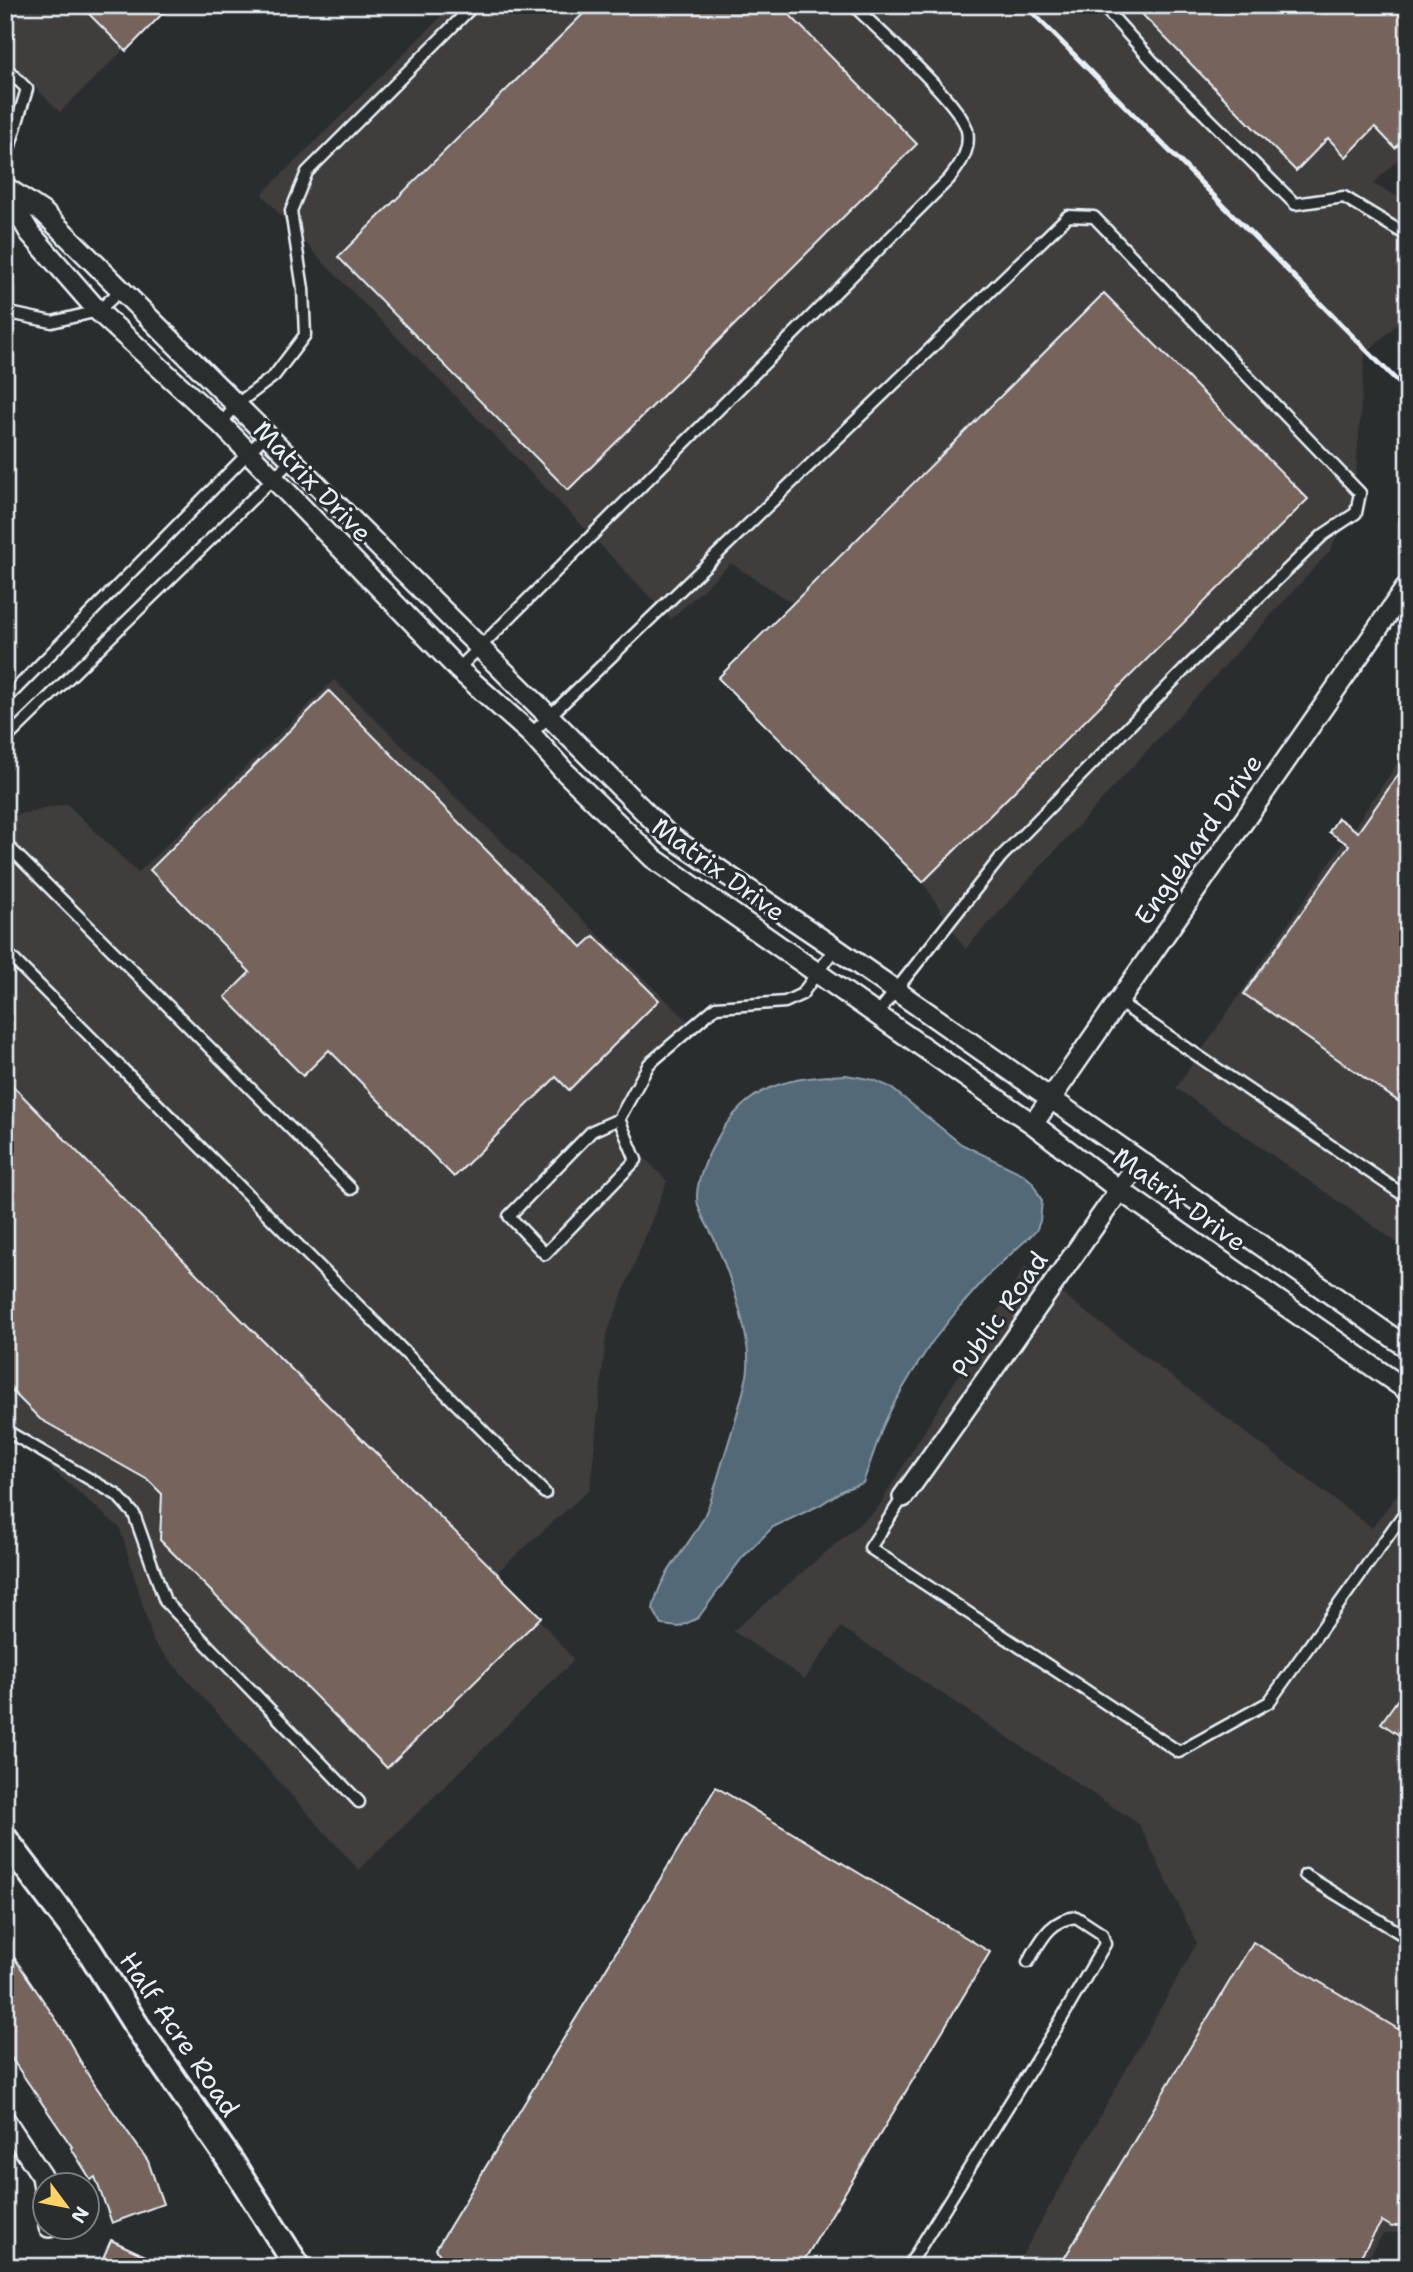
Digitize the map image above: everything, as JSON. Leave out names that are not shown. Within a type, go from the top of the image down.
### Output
[{"type":"street","name":"Matrix Drive","points":[[5,187],[44,213],[668,835],[835,948],[1408,1348]]},
{"type":"street","name":"Matrix Drive","points":[[5,192],[30,233],[98,311],[220,424],[458,668],[531,734],[563,771],[653,858],[1033,1124],[1118,1189],[1408,1391]]},
{"type":"street","name":"Englehard Drive","points":[[1033,1124],[1116,1000],[1408,585]]},
{"type":"street","name":"Public Road","points":[[903,1497],[1139,1161]]},
{"type":"street","name":"Half Acre Road","points":[[5,1839],[89,1950],[136,2025],[231,2162],[299,2267]]},
{"type":"street","points":[[5,2120],[38,2170]]},
{"type":"lane","points":[[220,424],[237,404],[274,376],[306,335],[303,289],[291,211],[307,172],[474,5]]},
{"type":"lane","points":[[458,668],[949,179],[965,158],[967,130],[952,103],[853,5]]},
{"type":"lane","points":[[1102,5],[1164,74],[1295,204],[1344,197],[1408,236]]},
{"type":"lane","points":[[5,67],[27,89],[5,162]]},
{"type":"lane","points":[[531,734],[1068,216],[1094,217],[1360,493],[1356,513],[1323,535],[1073,781],[1001,857],[877,1014]]},
{"type":"lane","points":[[5,312],[52,322],[98,311],[120,291]]},
{"type":"lane","points":[[5,700],[266,435]]},
{"type":"lane","points":[[5,740],[292,460]]},
{"type":"lane","points":[[5,843],[351,1189]]},
{"type":"lane","points":[[619,1119],[636,1160],[545,1254],[509,1216],[592,1130],[619,1119],[649,1064],[716,1007],[785,1002],[802,994],[835,948]]},
{"type":"lane","points":[[5,951],[545,1493]]},
{"type":"lane","points":[[1116,1000],[1408,1198]]},
{"type":"lane","points":[[5,1430],[117,1495],[134,1514],[164,1601],[359,1801]]},
{"type":"lane","points":[[903,1497],[870,1548],[1179,1752],[1269,1702],[1408,1508]]},
{"type":"lane","points":[[1305,1875],[1408,1938]]},
{"type":"lane","points":[[908,2267],[1055,2030],[1105,1944],[1102,1934],[1076,1917],[1066,1918],[1051,1926],[1028,1962]]},
{"type":"shaded area","points":[[5,5],[169,5],[60,112],[5,57]]},
{"type":"shaded area","points":[[453,5],[1408,5],[1408,149],[1373,184],[1408,202],[1408,314],[1365,354],[1354,499],[1330,551],[965,949],[923,882],[718,678],[792,603],[731,563],[671,619],[318,257],[262,194]]},
{"type":"shaded area","points":[[334,680],[694,1027],[607,1119],[667,1181],[606,1336],[590,1489],[498,1571],[574,1660],[359,1870],[154,1643],[120,1528],[33,1453],[5,1438],[5,817],[67,804],[138,873]]},
{"type":"shaded area","points":[[1408,748],[1408,1250],[1176,1088]]},
{"type":"shaded area","points":[[1025,1266],[1372,1528],[1404,1486],[1408,1488],[1408,2232],[1383,2234],[1363,2267],[1016,2267],[1197,1943],[1139,1824],[841,1627],[805,1679],[733,1631],[877,1509]]},
{"type":"water","points":[[846,1075],[874,1080],[890,1087],[961,1144],[1023,1174],[1032,1182],[1042,1201],[1040,1221],[1036,1231],[990,1273],[932,1342],[893,1405],[863,1483],[843,1490],[820,1505],[773,1527],[742,1558],[698,1618],[679,1627],[662,1625],[653,1609],[656,1597],[707,1509],[747,1376],[747,1345],[734,1290],[698,1205],[697,1192],[702,1172],[721,1132],[748,1101],[781,1084],[800,1079]]},
{"type":"building","points":[[80,5],[171,5],[126,51]]},
{"type":"building","points":[[592,5],[780,5],[917,144],[568,490],[338,257]]},
{"type":"building","points":[[1133,5],[1408,5],[1408,136],[1395,148],[1375,127],[1346,157],[1328,138],[1296,171]]},
{"type":"building","points":[[1104,293],[1308,499],[923,882],[718,678]]},
{"type":"building","points":[[329,691],[582,947],[594,936],[659,1000],[569,1090],[556,1077],[454,1177],[329,1050],[303,1076],[225,997],[250,972],[150,870]]},
{"type":"building","points":[[1408,761],[1408,1108],[1244,994],[1349,845],[1329,832],[1338,818],[1358,832]]},
{"type":"building","points":[[5,1078],[241,1319],[541,1617],[387,1768],[160,1540],[162,1494],[148,1480],[40,1419],[5,1384]]},
{"type":"building","points":[[1408,1685],[1408,1741],[1381,1723]]},
{"type":"building","points":[[716,1787],[990,1952],[800,2267],[448,2267],[436,2249]]},
{"type":"building","points":[[1253,1942],[1408,2035],[1408,2223],[1392,2227],[1382,2221],[1354,2267],[1059,2267]]},
{"type":"building","points":[[5,1944],[59,2024],[90,2078],[148,2161],[163,2204],[112,2223],[102,2196],[102,2170],[85,2170],[5,2049]]},
{"type":"building","points":[[111,2240],[169,2267],[99,2267]]},
{"type":"railway","points":[[1025,5],[1408,392]]}]
